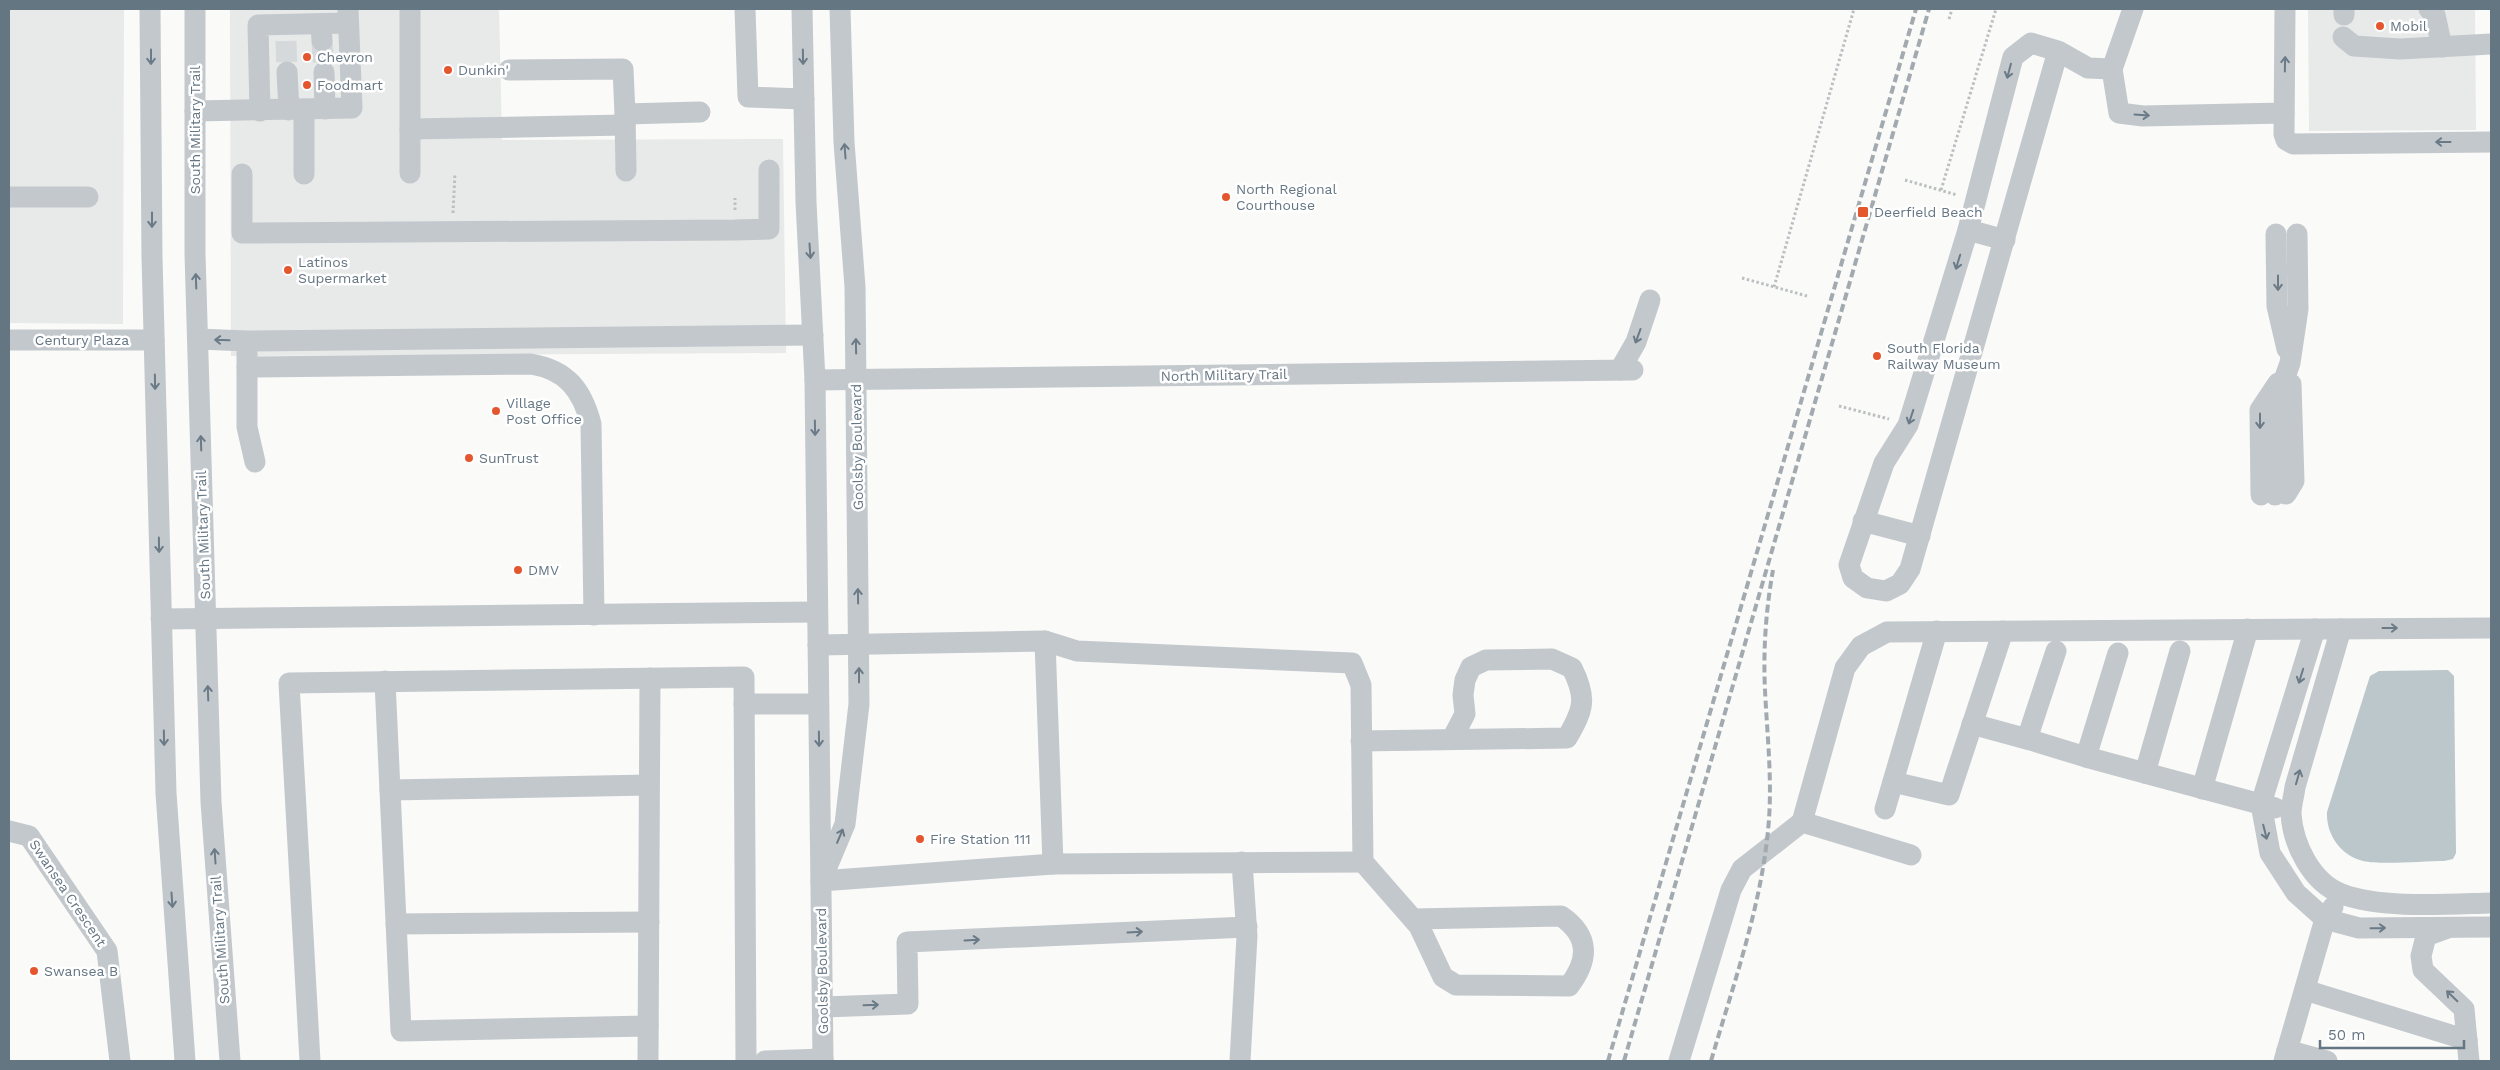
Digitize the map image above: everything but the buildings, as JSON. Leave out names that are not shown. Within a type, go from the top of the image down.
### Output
[{"type":"street","points":[[150,9],[154,340],[166,793],[180,1022],[185,1061]]},
{"type":"street","name":"South Military Trail","points":[[195,9],[195,253],[211,802],[230,1061]]},
{"type":"street","points":[[410,9],[410,173]]},
{"type":"street","points":[[746,9],[748,97],[804,99]]},
{"type":"street","name":"Goolsby Boulevard","points":[[802,9],[815,380],[823,1060]]},
{"type":"street","name":"Goolsby Boulevard","points":[[821,881],[845,824],[858,704],[855,287],[841,79],[840,9]]},
{"type":"street","points":[[2133,9],[2112,70],[2119,113],[2143,116],[2284,113]]},
{"type":"street","points":[[2285,9],[2284,134],[2286,140],[2293,144],[2491,142]]},
{"type":"street","points":[[2429,9],[2436,15],[2442,47]]},
{"type":"street","points":[[195,112],[260,111],[306,110],[352,108],[348,16],[322,32],[286,33],[258,25],[260,111]]},
{"type":"street","points":[[2343,37],[2354,46],[2400,49],[2491,44]]},
{"type":"street","points":[[2058,51],[1910,569],[1900,584],[1886,591],[1867,588],[1853,578],[1849,566],[1884,463],[1908,424],[1968,230],[2013,57],[2031,43],[2058,51],[2088,68],[2112,70]]},
{"type":"street","points":[[509,70],[623,69],[626,171]]},
{"type":"street","points":[[287,72],[306,110]]},
{"type":"street","points":[[304,174],[306,110],[324,72]]},
{"type":"street","points":[[410,129],[624,120],[700,112]]},
{"type":"street","points":[[242,174],[242,233],[725,230],[769,229],[769,170]]},
{"type":"street","points":[[9,198],[88,197]]},
{"type":"street","points":[[1968,230],[2005,240]]},
{"type":"street","points":[[2287,234],[2278,306],[2290,364],[2294,481],[2274,494],[2260,410],[2290,364]]},
{"type":"street","name":"North Military Trail","points":[[815,380],[1626,370],[1650,300]]},
{"type":"street","points":[[198,339],[813,335]]},
{"type":"street","name":"Century Plaza","points":[[9,340],[154,340]]},
{"type":"street","points":[[247,340],[247,427],[255,462]]},
{"type":"street","points":[[247,367],[531,364],[546,366],[562,374],[582,398],[591,424],[594,615]]},
{"type":"street","points":[[1863,521],[1920,536]]},
{"type":"street","points":[[161,619],[817,612]]},
{"type":"street","points":[[1680,1061],[1731,890],[1742,869],[1802,822],[1845,668],[1861,646],[1887,632],[2491,628]]},
{"type":"street","points":[[2202,789],[2248,629]]},
{"type":"street","points":[[2315,629],[2261,804],[2270,853],[2296,893],[2325,919],[2359,928],[2491,927]]},
{"type":"street","points":[[2341,629],[2295,787],[2291,813],[2294,832],[2304,859],[2318,878],[2341,894],[2373,901],[2449,904],[2491,903]]},
{"type":"street","points":[[1885,808],[1938,631]]},
{"type":"street","points":[[1893,782],[1949,795],[2003,631]]},
{"type":"street","points":[[1046,640],[1053,864]]},
{"type":"street","points":[[818,645],[1046,640],[1077,651],[1352,663],[1361,685],[1363,862],[1419,926],[1443,977],[1456,985],[1569,986],[1580,972],[1584,948],[1575,926],[1561,916],[1414,919]]},
{"type":"street","points":[[2028,740],[2056,651]]},
{"type":"street","points":[[2145,773],[2180,651]]},
{"type":"street","points":[[2086,757],[2118,653]]},
{"type":"street","points":[[1361,741],[1452,740],[1567,738],[1580,717],[1582,689],[1572,668],[1552,659],[1486,660],[1471,667],[1465,680],[1463,695],[1465,714],[1452,740]]},
{"type":"street","points":[[648,1061],[650,678]]},
{"type":"street","points":[[310,1061],[289,682],[650,678],[744,678],[746,1061]]},
{"type":"street","points":[[385,681],[401,1031],[648,1026]]},
{"type":"street","points":[[744,704],[818,704]]},
{"type":"street","points":[[1972,724],[2291,813]]},
{"type":"street","points":[[390,790],[649,785]]},
{"type":"street","points":[[1802,822],[1911,855]]},
{"type":"street","name":"Swansea Crescent","points":[[9,831],[29,836],[107,951],[120,1061]]},
{"type":"street","points":[[1240,1061],[1247,927],[1242,862]]},
{"type":"street","points":[[821,881],[1053,864],[1363,862]]},
{"type":"street","points":[[2327,1061],[2286,1056],[2325,919],[2341,894]]},
{"type":"street","points":[[2449,904],[2449,927]]},
{"type":"street","points":[[396,924],[649,922]]},
{"type":"street","points":[[823,1007],[908,1004],[907,942],[1247,927]]},
{"type":"street","points":[[2449,927],[2426,936],[2421,956],[2423,970],[2464,1009],[2469,1061]]},
{"type":"street","points":[[2305,990],[2467,1040]]},
{"type":"street","points":[[764,1061],[823,1060]]},
{"type":"path","points":[[1774,287],[1854,9]]},
{"type":"path","points":[[1949,19],[1952,9]]},
{"type":"path","points":[[1941,190],[1996,9]]},
{"type":"path","points":[[1742,278],[1807,296]]},
{"type":"shaded area","points":[[9,9],[124,9],[123,324],[9,323]]},
{"type":"shaded area","points":[[230,9],[499,9],[502,140],[783,139],[786,353],[231,356]]},
{"type":"shaded area","points":[[2308,9],[2475,9],[2476,130],[2309,131]]},
{"type":"shaded area","points":[[2448,670],[2454,676],[2456,853],[2453,859],[2444,861],[2380,863],[2355,858],[2341,849],[2336,843],[2329,828],[2327,812],[2370,676],[2379,671]]},
{"type":"tunnel","points":[[286,41],[287,72]]},
{"type":"tunnel","points":[[322,41],[324,72]]},
{"type":"railway","points":[[1608,1061],[1916,9]]},
{"type":"railway","points":[[1624,1061],[1929,9]]},
{"type":"railway","points":[[1711,1061],[1746,942],[1761,881],[1766,850],[1770,787],[1764,675],[1767,615],[1773,570]]},
{"type":"place","name":"Mobil","points":[[2380,26]]},
{"type":"place","name":"Chevron","points":[[307,57]]},
{"type":"place","name":"Dunkin'","points":[[448,70]]},
{"type":"place","name":"Foodmart","points":[[307,85]]},
{"type":"place","name":"North Regional Courthouse","points":[[1226,197]]},
{"type":"place","name":"Deerfield Beach","points":[[1863,212]]},
{"type":"place","name":"Latinos Supermarket","points":[[288,270]]},
{"type":"place","name":"South Florida Railway Museum","points":[[1877,356]]},
{"type":"place","name":"Village Post Office","points":[[496,411]]},
{"type":"place","name":"SunTrust","points":[[469,458]]},
{"type":"place","name":"DMV","points":[[518,570]]},
{"type":"place","name":"Fire Station 111","points":[[920,839]]},
{"type":"place","name":"Swansea B","points":[[34,971]]}]
